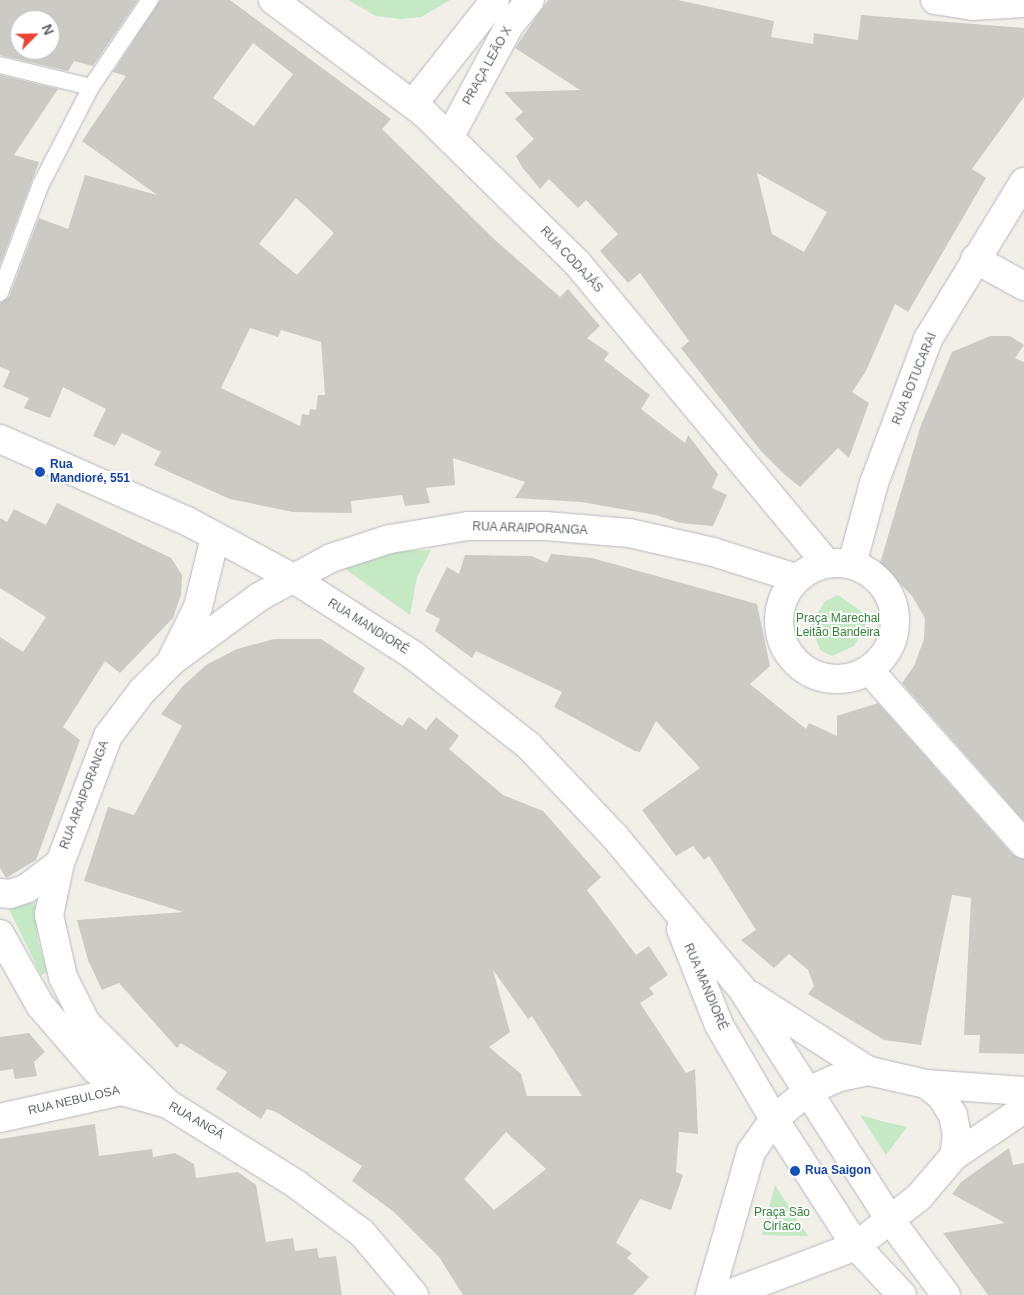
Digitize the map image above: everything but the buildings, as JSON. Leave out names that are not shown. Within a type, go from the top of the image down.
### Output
[{"type":"street","name":"RUA CODAJÁS","points":[[273,0],[413,104],[450,136],[578,264],[839,564]]},
{"type":"street","points":[[413,104],[495,0]]},
{"type":"street","name":"PRAÇA LEÃO X","points":[[450,136],[509,26],[530,0]]},
{"type":"street","points":[[935,0],[972,6],[1024,3]]},
{"type":"street","name":"RUA BOTUCARAI","points":[[839,564],[874,483],[928,340],[975,259],[1024,182]]},
{"type":"street","points":[[975,259],[1024,286]]},
{"type":"street","name":"RUA MANDIORÉ","points":[[0,439],[215,536],[291,577],[413,655],[529,746],[615,837],[742,989],[808,1091]]},
{"type":"street","name":"RUA ARAIPORANGA","points":[[168,1104],[145,1079],[107,1048],[86,1023],[66,986],[56,955],[50,915],[60,863],[108,736],[142,691],[172,661],[291,577],[331,558],[390,539],[468,526],[546,526],[628,533],[713,552],[796,578]]},
{"type":"street","name":"RUA ARAIPORANGA","points":[[172,661],[198,607],[215,536]]},
{"type":"street","points":[[839,564],[877,579],[893,604],[894,634],[888,648],[869,670],[836,679],[804,669],[791,657],[782,642],[780,608],[796,578],[839,564]]},
{"type":"street","points":[[869,670],[1024,844]]},
{"type":"street","name":"RUA ARAIPORANGA","points":[[0,893],[21,891],[60,863]]},
{"type":"street","name":"RUA MANDIORÉ","points":[[671,905],[719,1025],[774,1118]]},
{"type":"street","name":"RUA ANGÁ","points":[[0,934],[52,1019],[95,1069],[122,1091],[168,1104],[296,1184],[362,1233],[414,1295]]},
{"type":"street","points":[[742,989],[869,1071],[926,1084],[1024,1091]]},
{"type":"street","points":[[710,1295],[751,1152],[774,1118],[808,1091],[840,1077],[869,1071]]},
{"type":"street","name":"RUA NEBULOSA","points":[[0,1118],[122,1091],[145,1079]]},
{"type":"street","points":[[926,1084],[942,1097],[953,1115],[957,1135],[954,1156]]},
{"type":"street","points":[[808,1091],[891,1221],[946,1295]]},
{"type":"street","points":[[726,1295],[856,1246],[891,1221],[919,1197],[954,1156],[1024,1109]]},
{"type":"street","points":[[774,1118],[856,1246],[902,1295]]},
{"type":"lane","points":[[0,293],[41,184],[91,88],[150,0]]},
{"type":"lane","points":[[0,65],[91,88]]},
{"type":"green space","points":[[348,0],[450,0],[421,17],[401,19],[376,16]]},
{"type":"green space","points":[[431,550],[417,577],[410,615],[341,566],[384,552]]},
{"type":"green space","name":"Praça Marechal Leitão Bandeira","points":[[838,595],[865,614],[867,623],[854,646],[832,656],[820,650],[811,625],[825,601]]},
{"type":"green space","points":[[35,902],[38,941],[47,972],[41,975],[9,909]]},
{"type":"green space","points":[[860,1115],[885,1122],[907,1127],[886,1155]]},
{"type":"green space","name":"Praça São Ciríaco","points":[[775,1185],[788,1205],[808,1236],[762,1235]]},
{"type":"place","name":"Rua Mandioré, 551","points":[[40,472]]},
{"type":"place","name":"Rua Saigon","points":[[795,1171]]}]
